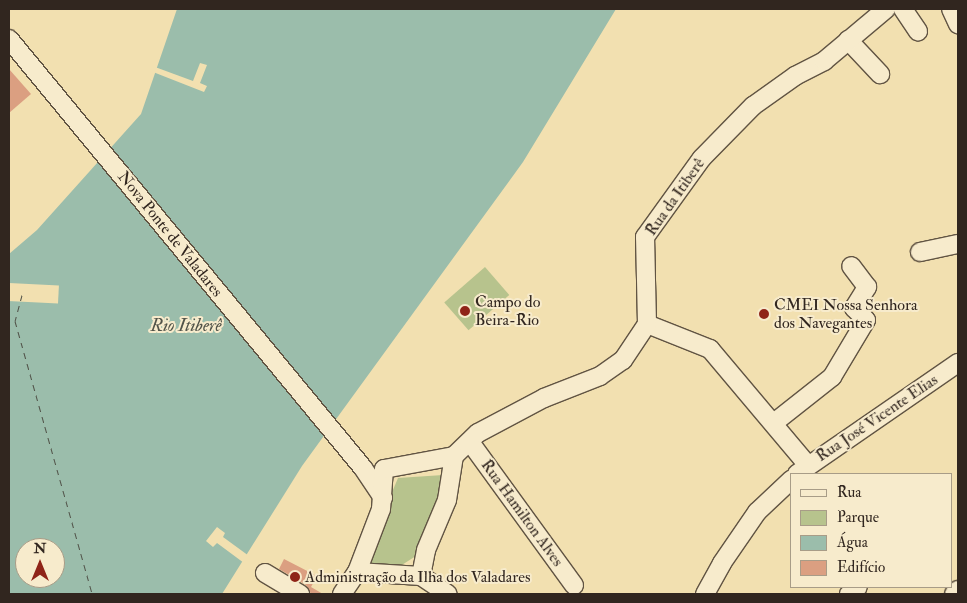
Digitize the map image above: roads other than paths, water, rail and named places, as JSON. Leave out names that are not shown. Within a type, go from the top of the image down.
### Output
[{"type":"street","name":"Rua da Itiberê","points":[[647,324],[645,237],[702,158],[753,106],[795,76],[824,61],[886,9]]},
{"type":"street","points":[[903,9],[918,31]]},
{"type":"street","points":[[950,9],[958,24]]},
{"type":"street","name":"Nova Ponte de Valadares","points":[[9,39],[363,468],[384,498]]},
{"type":"street","points":[[848,40],[880,74]]},
{"type":"street","points":[[920,252],[958,244]]},
{"type":"street","points":[[775,422],[832,377],[866,320],[854,308],[867,287],[851,266]]},
{"type":"street","points":[[342,594],[357,572],[384,498],[384,469],[454,456],[478,433],[544,398],[600,376],[623,360],[647,324],[710,349],[775,422],[802,469]]},
{"type":"street","name":"Rua José Vicente Elias","points":[[802,469],[958,363]]},
{"type":"street","name":"Rua Hamilton Alves","points":[[470,442],[574,585]]},
{"type":"street","points":[[421,576],[426,550],[447,500],[454,456]]},
{"type":"street","points":[[704,594],[722,562],[757,512],[790,481]]},
{"type":"street","points":[[357,572],[421,576],[448,594]]},
{"type":"street","points":[[265,573],[300,594]]},
{"type":"street","points":[[954,594],[958,590]]},
{"type":"water","name":"Rio Itiberê","points":[[177,9],[616,9],[523,162],[302,466],[222,594],[9,594],[9,254],[37,230],[141,114]]},
{"type":"place","name":"Campo do Beira-Rio","points":[[465,311]]},
{"type":"place","name":"CMEI Nossa Senhora dos Navegantes","points":[[764,314]]},
{"type":"place","name":"Administração da Ilha dos Valadares","points":[[295,577]]}]
